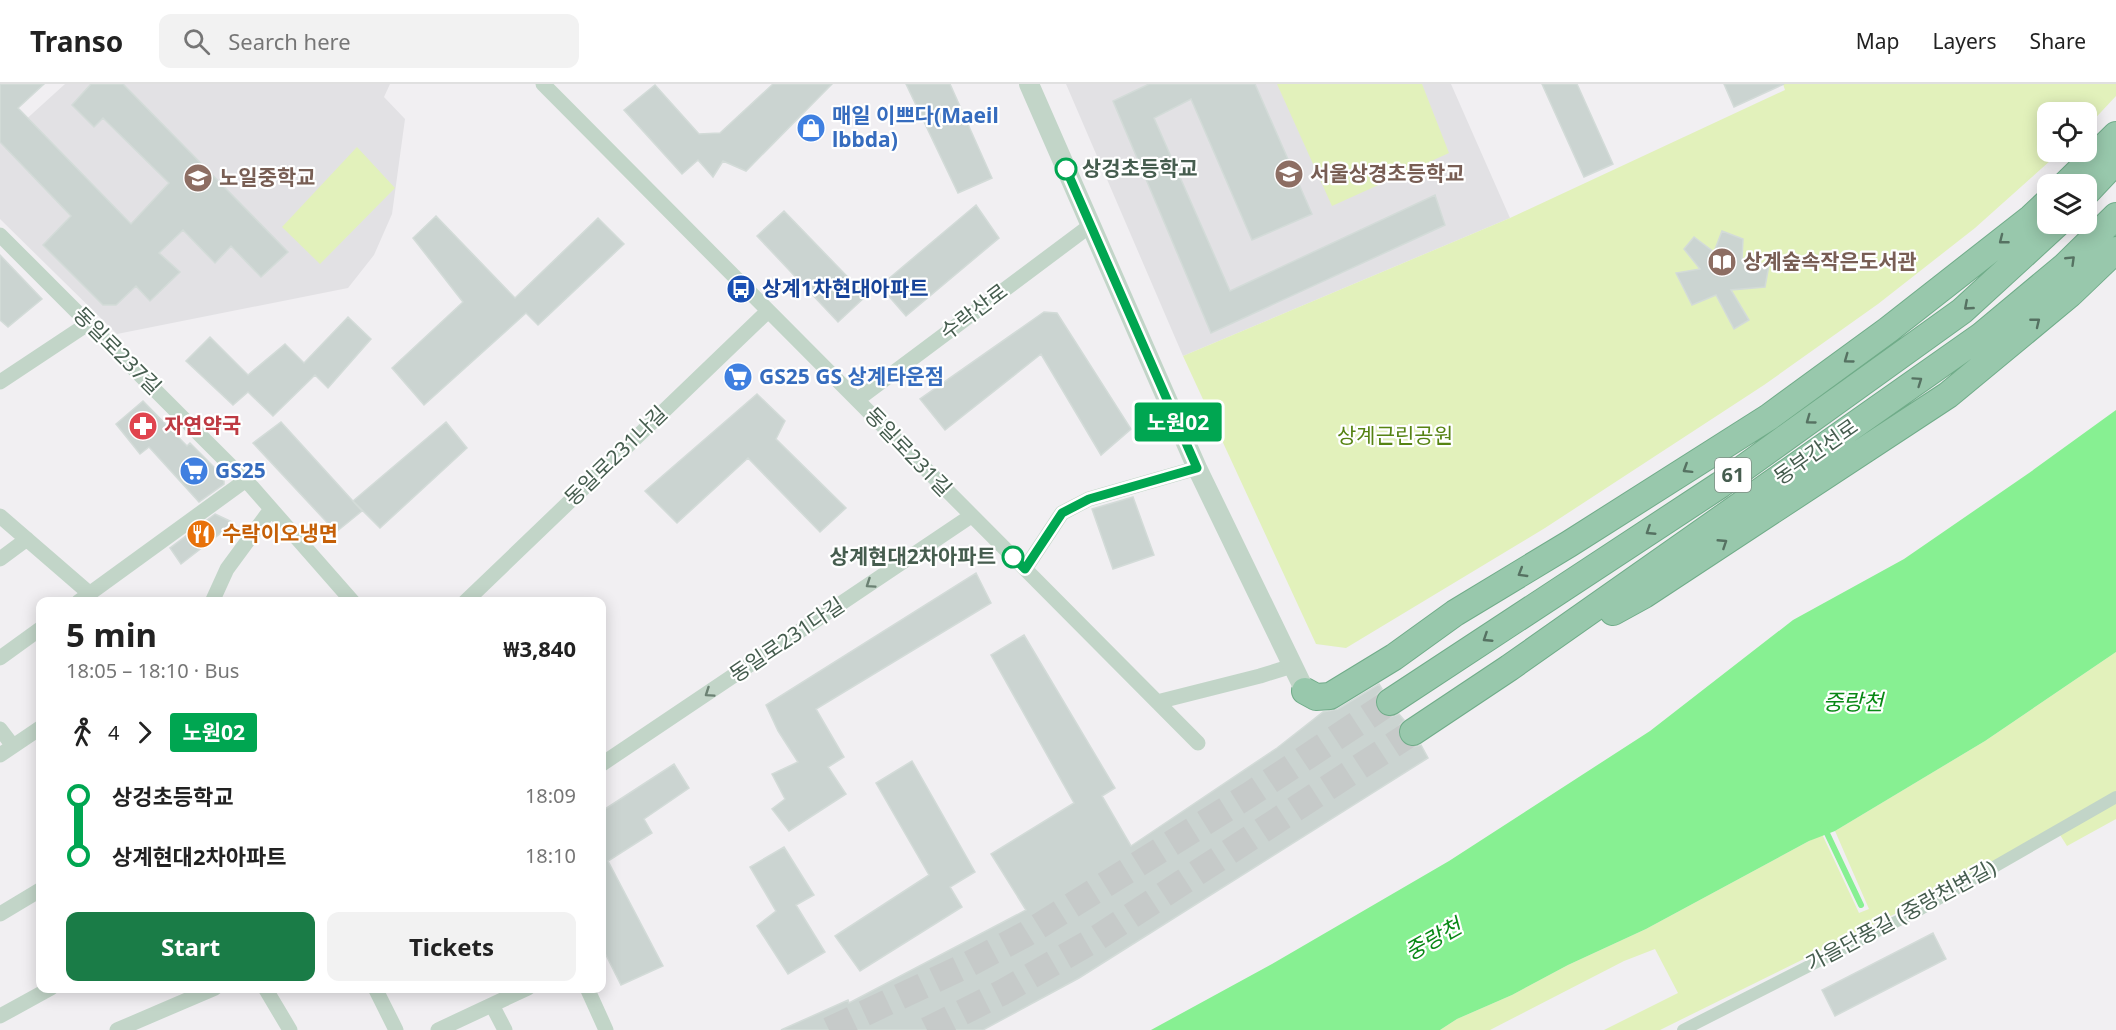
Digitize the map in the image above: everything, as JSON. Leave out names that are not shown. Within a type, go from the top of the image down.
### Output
[{"type":"highway","points":[[2076,174],[2116,135]]},
{"type":"highway","points":[[2097,181],[2116,161]]},
{"type":"highway","points":[[1305,691],[1316,697],[1330,696],[1394,657],[1455,613],[1569,544],[1769,417],[1888,330],[2037,212]]},
{"type":"highway","name":"동부간선로","points":[[1413,732],[1509,668],[1981,336],[2065,266],[2116,216]]},
{"type":"highway","name":"동부간선로","points":[[1390,702],[1729,478],[1962,311],[2046,234]]},
{"type":"highway","points":[[1509,668],[1644,595],[1948,394],[2070,294],[2116,250]]},
{"type":"street","name":"동일로231길","points":[[543,84],[1198,743]]},
{"type":"street","points":[[1029,84],[1197,468],[1305,691]]},
{"type":"street","name":"수락산로","points":[[857,399],[1091,225]]},
{"type":"street","name":"동일로237길","points":[[0,235],[246,480],[349,597]]},
{"type":"street","name":"동일로231나길","points":[[470,597],[768,311]]},
{"type":"street","points":[[0,382],[89,323]]},
{"type":"street","points":[[1025,569],[1062,513],[1089,499],[1197,468]]},
{"type":"street","points":[[0,516],[27,539],[84,597],[246,480]]},
{"type":"street","points":[[214,597],[227,569],[271,509]]},
{"type":"street","name":"동일로231다길","points":[[606,761],[971,516]]},
{"type":"street","points":[[0,559],[27,539]]},
{"type":"street","points":[[0,658],[36,631]]},
{"type":"street","points":[[1157,702],[1292,666]]},
{"type":"street","points":[[0,729],[13,746]]},
{"type":"street","points":[[0,755],[36,731]]},
{"type":"street","name":"가을단풍길 (중랑천변길)","points":[[1683,1030],[1919,910],[2116,797]]},
{"type":"street","points":[[0,914],[36,892]]},
{"type":"street","points":[[0,1016],[42,993]]},
{"type":"street","points":[[117,1030],[203,993]]},
{"type":"street","points":[[268,993],[290,1030]]},
{"type":"street","points":[[378,993],[396,1030]]},
{"type":"street","points":[[438,1030],[517,993]]},
{"type":"street","points":[[589,993],[606,1030]]},
{"type":"street","points":[[492,1005],[505,1030]]},
{"type":"shaded area","name":"노일중학교","points":[[65,84],[390,84],[384,97],[405,119],[392,214],[374,255],[348,288],[117,334],[0,219],[0,143]]},
{"type":"shaded area","points":[[1066,84],[1451,84],[1510,218],[1183,356]]},
{"type":"green space","points":[[1277,84],[1422,84],[1449,153],[1332,206]]},
{"type":"green space","name":"상계근린공원","points":[[1783,84],[2116,84],[2116,96],[2097,116],[2097,102],[2037,102],[2037,162],[2049,162],[1975,228],[1878,304],[1764,385],[1545,528],[1346,648],[1316,644],[1183,356],[1510,218],[1785,90]]},
{"type":"green space","points":[[357,147],[395,188],[320,264],[282,227]]},
{"type":"green space","points":[[2116,652],[2116,819],[2067,846],[2055,827],[1931,896],[1660,1030],[1604,1030],[1678,993],[1655,949],[1624,961],[1490,1030],[1440,1030],[1457,1019],[1512,995],[1568,965],[1646,929],[1822,834],[1859,913],[1869,909],[1835,831],[1985,741]]},
{"type":"water","name":"중랑천","points":[[2116,410],[2116,652],[1985,741],[1835,831],[1809,841],[1646,929],[1568,965],[1512,995],[1457,1019],[1440,1030],[1151,1030],[1272,964],[1449,861],[1650,731],[1793,620],[1904,559]]},
{"type":"building","points":[[0,84],[44,84],[18,108],[131,224],[169,183],[103,118],[94,127],[72,105],[91,84],[123,84],[288,252],[261,277],[231,246],[215,263],[183,230],[159,253],[180,272],[150,301],[136,286],[116,305],[103,305],[43,245],[71,216],[0,142]]},
{"type":"building","points":[[773,84],[832,84],[746,171],[723,161],[713,177],[698,160],[682,174],[624,110],[655,85],[699,134],[720,133]]},
{"type":"building","points":[[906,84],[950,84],[992,178],[958,193]]},
{"type":"building","name":"서울상경초등학교","points":[[1149,84],[1255,84],[1312,214],[1252,240],[1191,99],[1154,118],[1230,291],[1435,195],[1445,225],[1211,333],[1113,101]]},
{"type":"building","points":[[1542,84],[1577,84],[1613,164],[1584,177]]},
{"type":"building","points":[[1724,84],[1784,84],[1734,107]]},
{"type":"building","points":[[976,205],[999,238],[906,316],[880,286]]},
{"type":"building","points":[[784,211],[866,296],[838,322],[757,236]]},
{"type":"building","points":[[436,216],[515,298],[598,218],[624,244],[538,325],[526,313],[424,405],[392,368],[463,302],[413,238]]},
{"type":"building","points":[[1722,231],[1743,239],[1742,260],[1769,265],[1765,287],[1731,290],[1749,320],[1734,329],[1716,295],[1692,305],[1676,273],[1700,269],[1684,249],[1694,237],[1714,252]]},
{"type":"building","points":[[0,255],[42,299],[8,327],[0,320]]},
{"type":"building","points":[[1044,312],[1057,313],[1131,429],[1101,455],[1041,354],[945,430],[920,399]]},
{"type":"building","points":[[348,317],[371,339],[328,388],[315,375],[273,416],[248,392],[233,405],[186,361],[210,337],[248,375],[285,344],[304,363]]},
{"type":"building","points":[[757,394],[785,421],[776,439],[846,508],[820,532],[748,458],[677,523],[645,491]]},
{"type":"building","points":[[143,401],[187,446],[190,443],[224,477],[224,484],[199,502],[149,447],[140,454],[116,424]]},
{"type":"building","points":[[281,422],[362,511],[336,532],[253,443]]},
{"type":"building","points":[[446,422],[467,448],[380,528],[353,501]]},
{"type":"building","points":[[1133,497],[1154,555],[1113,569],[1092,509]]},
{"type":"building","name":"수락이오냉면","points":[[215,514],[234,523],[181,564],[170,548]]},
{"type":"building","points":[[976,573],[991,603],[816,709],[844,757],[828,767],[846,794],[789,831],[772,809],[785,799],[772,774],[798,762],[778,731],[766,705]]},
{"type":"building","points":[[1024,635],[1115,788],[1102,796],[1131,846],[1277,748],[1323,712],[1338,709],[1379,684],[1382,689],[1376,696],[1377,710],[1390,717],[1399,714],[1404,720],[1399,726],[1400,740],[1407,746],[1421,745],[1428,758],[1079,978],[983,1030],[781,1030],[848,1000],[849,1003],[1026,910],[991,854],[1074,803],[991,655]]},
{"type":"building","points":[[912,761],[975,872],[950,887],[962,907],[860,971],[835,936],[929,875],[876,783]]},
{"type":"building","points":[[674,764],[689,788],[644,819],[652,833],[608,861],[663,966],[621,985],[606,955],[606,808]]},
{"type":"building","points":[[784,847],[814,895],[796,905],[825,952],[788,974],[757,926],[776,911],[750,867]]},
{"type":"building","points":[[1933,933],[1946,959],[1835,1016],[1822,990]]},
{"type":"waterway","points":[[1824,827],[1861,905]]},
{"type":"tunnel","points":[[829,1030],[969,964],[1026,934],[1249,795],[1390,702]]},
{"type":"tunnel","points":[[927,1030],[1003,992],[1097,938],[1413,732]]},
{"type":"bus line","name":"노원02","points":[[1013,557],[1025,569],[1062,513],[1089,499],[1197,468],[1066,169]]},
{"type":"place","name":"매일 이쁘다(Maeil lbbda)","points":[[811,128]]},
{"type":"place","name":"상겅초등학교","points":[[1066,169]]},
{"type":"place","name":"서울상경초등학교","points":[[1289,174]]},
{"type":"place","name":"노일중학교","points":[[198,178]]},
{"type":"place","name":"상계숲속작은도서관","points":[[1722,262]]},
{"type":"place","name":"상계1차현대아파트","points":[[741,289]]},
{"type":"place","name":"GS25 GS 상계타운점","points":[[738,377]]},
{"type":"place","name":"자연약국","points":[[143,426]]},
{"type":"place","name":"GS25","points":[[194,471]]},
{"type":"place","name":"수락이오냉면","points":[[201,534]]},
{"type":"place","name":"상계현대2차아파트","points":[[1013,557]]}]
